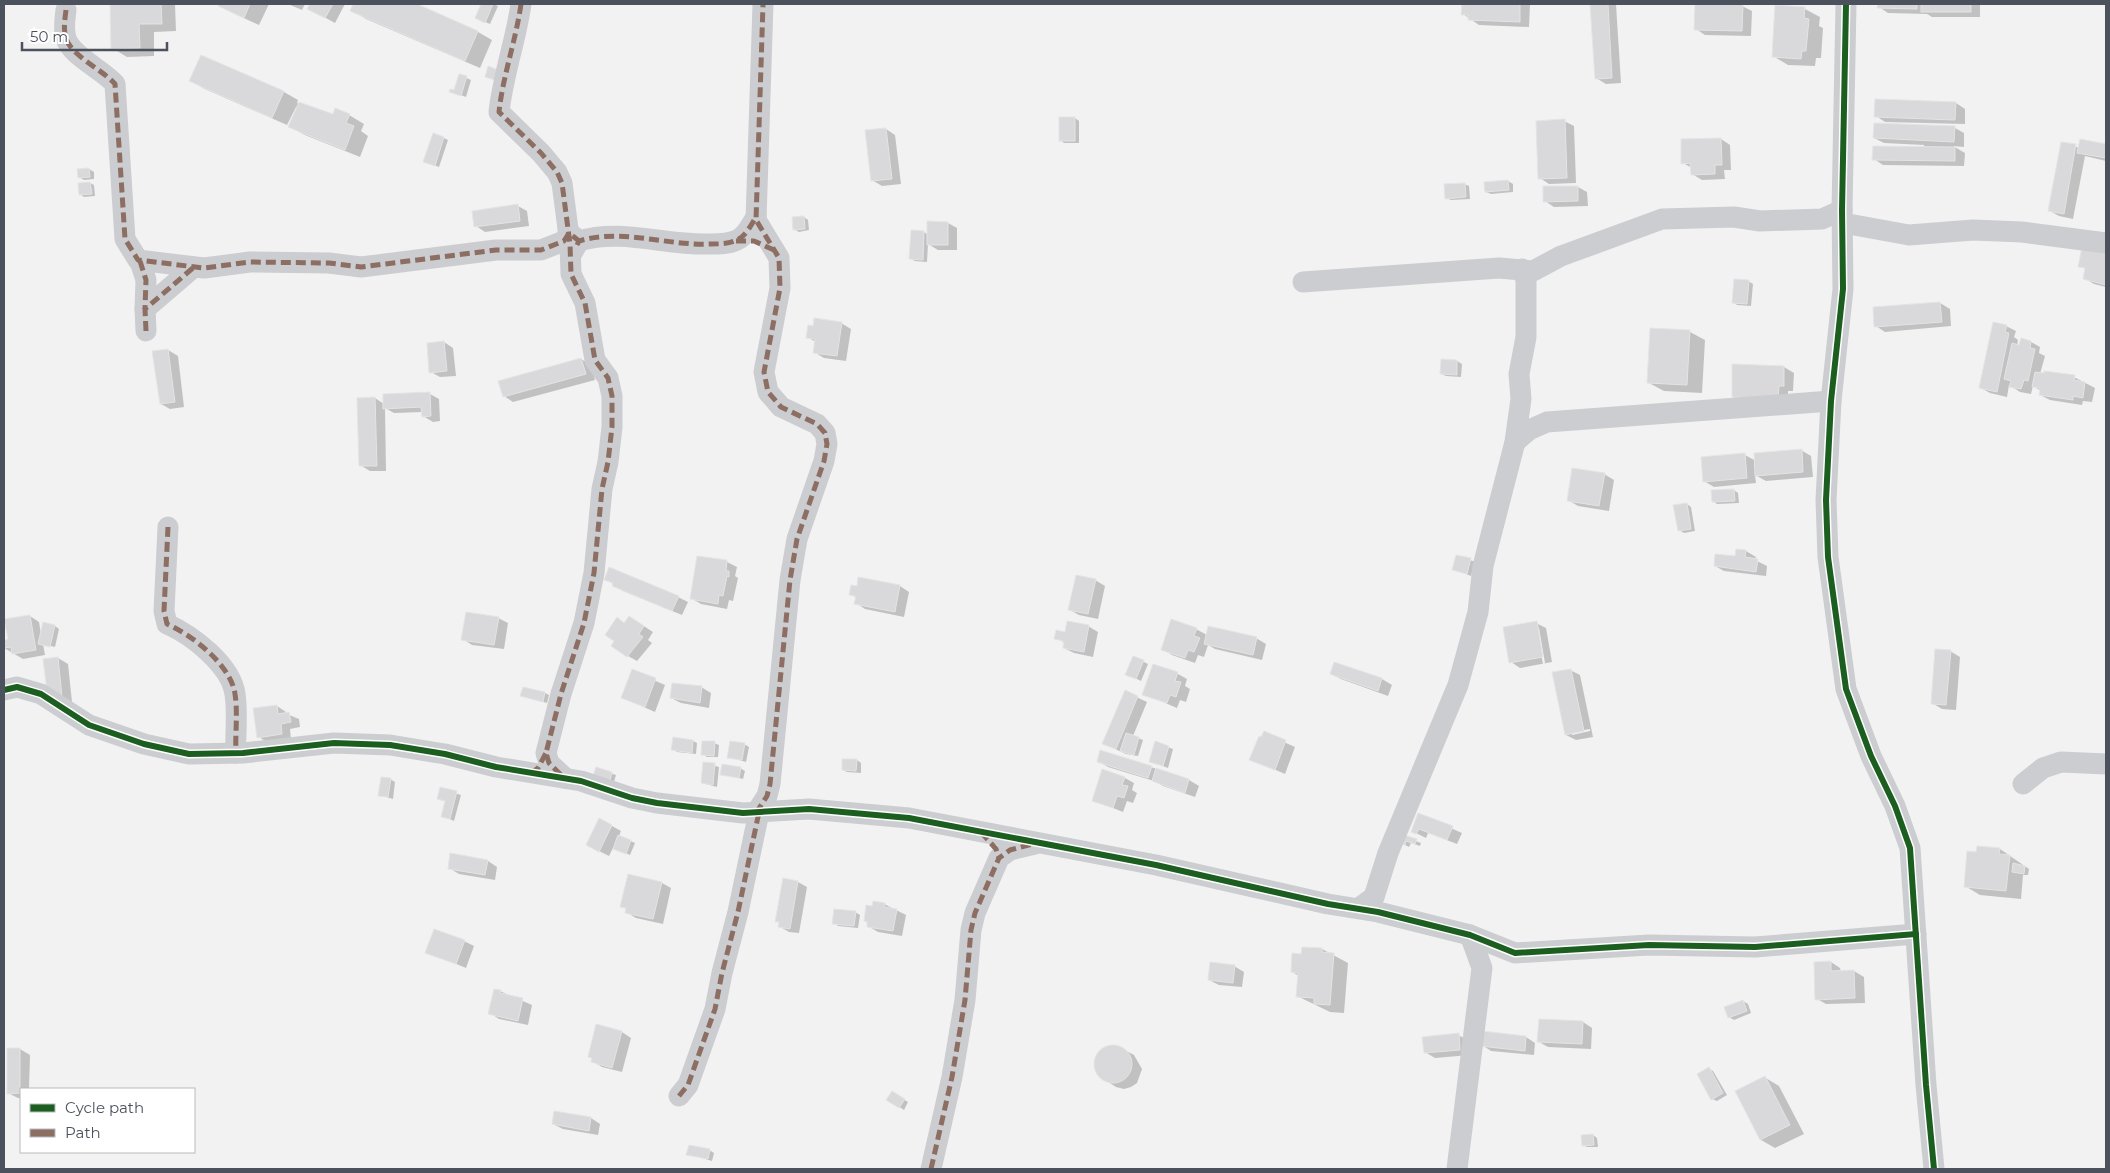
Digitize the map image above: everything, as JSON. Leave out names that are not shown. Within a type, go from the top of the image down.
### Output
[{"type":"street","points":[[521,4],[518,28],[501,95],[500,112],[526,136],[557,172],[562,183],[573,243],[571,274],[585,303],[595,360],[608,378],[612,396],[612,427],[608,462],[602,489],[594,573],[584,623],[561,694],[546,753],[538,768],[531,773]]},
{"type":"street","points":[[679,1096],[688,1085],[715,1008],[765,808],[770,784],[797,539],[820,474],[827,444],[825,433],[817,424],[781,407],[768,392],[764,372],[780,288],[779,258],[756,220],[763,4]]},
{"type":"street","points":[[1846,4],[1842,217],[1843,289],[1831,401],[1826,500],[1828,557],[1846,689],[1871,756],[1895,806],[1910,848],[1926,1085],[1934,1169]]},
{"type":"street","points":[[66,10],[64,27],[66,40],[71,48],[115,84],[125,239],[132,252],[140,261],[146,280],[146,331]]},
{"type":"street","points":[[736,241],[743,236],[756,217]]},
{"type":"street","points":[[1303,282],[1499,268],[1527,274],[1561,256],[1662,219],[1734,217],[1760,221],[1842,217],[1909,235],[1973,230],[2022,232],[2106,243]]},
{"type":"street","points":[[140,261],[204,268],[250,262],[329,263],[361,267],[496,250],[541,250],[564,241],[573,243],[600,236],[644,238],[692,245],[754,241],[774,251]]},
{"type":"street","points":[[145,309],[194,267]]},
{"type":"street","points":[[1370,905],[1388,853],[1458,685],[1478,612],[1483,566],[1515,442],[1520,399],[1520,374],[1526,337],[1527,274]]},
{"type":"street","points":[[1520,399],[1529,412],[1547,422]]},
{"type":"street","points":[[1515,442],[1529,430],[1547,422],[1831,401]]},
{"type":"street","points":[[168,527],[164,611],[167,624],[183,631],[206,648],[226,674],[235,693],[236,753]]},
{"type":"street","points":[[4,690],[17,687],[41,694],[89,725],[144,744],[188,754],[236,753],[334,743],[390,745],[445,754],[496,767],[581,781],[632,798],[657,803],[743,813],[765,808],[809,809],[910,818],[1156,866],[1328,904],[1370,905],[1470,935],[1515,953]]},
{"type":"street","points":[[546,753],[549,763],[565,778]]},
{"type":"street","points":[[2023,784],[2043,768],[2060,762],[2106,764]]},
{"type":"street","points":[[981,832],[996,849],[999,858]]},
{"type":"street","points":[[931,1169],[952,1078],[964,1000],[971,930],[975,913],[999,858],[1010,850],[1038,843]]},
{"type":"street","points":[[1482,968],[1515,953],[1649,945],[1755,947],[1916,934]]},
{"type":"street","points":[[1457,1169],[1482,968],[1470,935]]},
{"type":"building","points":[[110,4],[161,4],[162,24],[139,24],[140,48],[111,49]]},
{"type":"building","points":[[219,4],[250,4],[244,18],[218,6]]},
{"type":"building","points":[[310,4],[333,4],[325,18],[307,9]]},
{"type":"building","points":[[353,4],[417,4],[478,31],[465,61],[350,11]]},
{"type":"building","points":[[481,4],[493,4],[485,23],[475,18]]},
{"type":"building","points":[[1462,4],[1520,4],[1520,22],[1468,20],[1468,15],[1461,15]]},
{"type":"building","points":[[1590,4],[1608,4],[1612,78],[1595,79]]},
{"type":"building","points":[[1695,4],[1743,4],[1742,31],[1694,30]]},
{"type":"building","points":[[1878,4],[1917,4],[1917,9],[1877,8]]},
{"type":"building","points":[[1921,4],[1971,4],[1971,12],[1921,12]]},
{"type":"building","points":[[1775,5],[1805,7],[1804,18],[1809,19],[1806,51],[1802,51],[1801,59],[1772,57]]},
{"type":"building","points":[[201,55],[284,91],[272,118],[189,81]]},
{"type":"building","points":[[488,66],[498,70],[495,80],[485,77]]},
{"type":"building","points":[[459,74],[467,76],[461,96],[449,92],[450,89],[454,90]]},
{"type":"building","points":[[1875,99],[1956,102],[1955,120],[1874,117]]},
{"type":"building","points":[[299,102],[333,114],[335,108],[350,114],[346,123],[354,126],[345,150],[288,127]]},
{"type":"building","points":[[1059,117],[1075,117],[1075,141],[1059,141]]},
{"type":"building","points":[[1565,119],[1567,178],[1538,179],[1536,121]]},
{"type":"building","points":[[1874,123],[1955,126],[1954,142],[1873,138]]},
{"type":"building","points":[[886,128],[892,179],[871,181],[865,130]]},
{"type":"building","points":[[433,133],[444,137],[435,166],[423,162]]},
{"type":"building","points":[[1721,138],[1722,165],[1715,165],[1715,174],[1691,175],[1690,163],[1681,164],[1681,139]]},
{"type":"building","points":[[2080,139],[2106,144],[2106,158],[2077,153]]},
{"type":"building","points":[[2061,142],[2076,144],[2064,214],[2048,211]]},
{"type":"building","points":[[1873,146],[1955,147],[1955,161],[1872,160]]},
{"type":"building","points":[[89,168],[90,177],[78,178],[77,169]]},
{"type":"building","points":[[1508,180],[1509,190],[1485,192],[1484,182]]},
{"type":"building","points":[[90,182],[92,194],[79,195],[78,183]]},
{"type":"building","points":[[1465,183],[1466,197],[1445,199],[1444,184]]},
{"type":"building","points":[[1543,186],[1578,186],[1578,201],[1543,202]]},
{"type":"building","points":[[518,204],[520,221],[474,227],[472,211]]},
{"type":"building","points":[[804,216],[805,229],[793,230],[792,217]]},
{"type":"building","points":[[927,221],[948,222],[948,245],[927,245]]},
{"type":"building","points":[[911,230],[924,231],[923,260],[909,259]]},
{"type":"building","points":[[2082,247],[2106,251],[2106,285],[2083,279],[2085,268],[2078,267]]},
{"type":"building","points":[[1734,279],[1749,280],[1747,304],[1732,303]]},
{"type":"building","points":[[1940,302],[1942,322],[1874,327],[1873,307]]},
{"type":"building","points":[[814,318],[842,322],[837,356],[813,353],[815,339],[806,338],[808,325],[813,326]]},
{"type":"building","points":[[1993,322],[2007,325],[2005,332],[2009,333],[1997,392],[1979,388]]},
{"type":"building","points":[[1650,328],[1690,330],[1687,385],[1647,383]]},
{"type":"building","points":[[2021,338],[2031,341],[2030,348],[2035,349],[2028,381],[2024,380],[2021,389],[2009,387],[2011,381],[2004,379],[2012,343],[2019,345]]},
{"type":"building","points":[[444,341],[447,371],[429,373],[427,343]]},
{"type":"building","points":[[168,349],[175,402],[160,404],[152,351]]},
{"type":"building","points":[[581,358],[586,374],[503,397],[498,381]]},
{"type":"building","points":[[1441,359],[1457,360],[1457,375],[1440,374]]},
{"type":"building","points":[[1732,364],[1784,366],[1784,386],[1779,386],[1778,399],[1732,397]]},
{"type":"building","points":[[2044,371],[2075,375],[2074,380],[2085,382],[2083,398],[2073,396],[2073,400],[2039,395],[2040,388],[2032,387],[2035,372],[2044,373]]},
{"type":"building","points":[[430,392],[431,416],[422,417],[421,407],[383,409],[383,394]]},
{"type":"building","points":[[375,397],[377,466],[359,466],[357,398]]},
{"type":"building","points":[[1802,449],[1803,472],[1755,476],[1754,453]]},
{"type":"building","points":[[1745,453],[1747,478],[1703,482],[1701,457]]},
{"type":"building","points":[[1572,468],[1605,473],[1599,506],[1567,501]]},
{"type":"building","points":[[1734,489],[1735,501],[1712,502],[1711,490]]},
{"type":"building","points":[[1687,503],[1691,529],[1678,531],[1673,505]]},
{"type":"building","points":[[1736,549],[1746,550],[1745,557],[1758,559],[1756,572],[1714,566],[1715,554],[1735,556]]},
{"type":"building","points":[[1456,555],[1471,558],[1467,574],[1452,570]]},
{"type":"building","points":[[697,556],[727,560],[726,571],[729,571],[729,577],[727,576],[723,596],[719,595],[718,604],[690,599]]},
{"type":"building","points":[[609,567],[679,596],[672,611],[612,586],[613,583],[604,580]]},
{"type":"building","points":[[1076,575],[1096,579],[1088,614],[1068,610]]},
{"type":"building","points":[[858,577],[900,585],[895,612],[854,604],[856,596],[849,595],[851,585],[857,586]]},
{"type":"building","points":[[466,612],[499,617],[494,645],[461,640]]},
{"type":"building","points":[[30,615],[36,650],[12,654],[11,647],[4,648],[4,640],[8,639],[4,619]]},
{"type":"building","points":[[629,616],[644,626],[639,634],[643,637],[627,657],[611,646],[614,641],[605,635],[617,617],[624,623]]},
{"type":"building","points":[[1171,619],[1197,628],[1194,636],[1200,638],[1194,652],[1188,650],[1185,658],[1161,650]]},
{"type":"building","points":[[1067,621],[1089,625],[1084,652],[1063,648],[1064,641],[1054,639],[1056,630],[1065,632]]},
{"type":"building","points":[[1537,621],[1543,657],[1509,663],[1503,627]]},
{"type":"building","points":[[43,622],[55,625],[50,647],[38,644]]},
{"type":"building","points":[[1208,626],[1257,637],[1253,655],[1204,644]]},
{"type":"building","points":[[1935,649],[1951,650],[1946,705],[1931,704]]},
{"type":"building","points":[[1133,656],[1144,660],[1136,679],[1125,675]]},
{"type":"building","points":[[58,657],[62,697],[48,699],[43,659]]},
{"type":"building","points":[[1334,662],[1382,678],[1378,691],[1330,674]]},
{"type":"building","points":[[1153,664],[1178,672],[1175,681],[1181,682],[1176,697],[1170,695],[1167,703],[1142,695]]},
{"type":"building","points":[[632,669],[656,678],[645,707],[621,698]]},
{"type":"building","points":[[1571,669],[1584,731],[1565,735],[1552,672]]},
{"type":"building","points":[[672,683],[702,686],[700,703],[670,698]]},
{"type":"building","points":[[523,687],[545,692],[543,702],[520,696]]},
{"type":"building","points":[[1125,690],[1138,696],[1116,749],[1102,744]]},
{"type":"building","points":[[277,705],[278,714],[289,712],[291,722],[281,724],[282,734],[257,738],[253,708]]},
{"type":"building","points":[[1264,731],[1286,740],[1275,770],[1249,760],[1259,736],[1261,737]]},
{"type":"building","points":[[1126,733],[1139,737],[1134,755],[1120,751]]},
{"type":"building","points":[[673,737],[693,740],[692,753],[671,750]]},
{"type":"building","points":[[702,741],[715,741],[714,756],[701,755]]},
{"type":"building","points":[[730,741],[745,743],[742,760],[727,758]]},
{"type":"building","points":[[1155,741],[1169,746],[1163,766],[1149,762]]},
{"type":"building","points":[[1100,750],[1152,766],[1148,778],[1097,762]]},
{"type":"building","points":[[842,759],[857,759],[856,771],[842,770]]},
{"type":"building","points":[[703,762],[715,763],[713,785],[701,783]]},
{"type":"building","points":[[722,764],[741,767],[739,778],[720,775]]},
{"type":"building","points":[[596,767],[612,772],[610,781],[593,776]]},
{"type":"building","points":[[1156,768],[1189,779],[1185,793],[1152,781]]},
{"type":"building","points":[[1102,769],[1125,777],[1122,785],[1128,786],[1124,798],[1117,796],[1113,808],[1092,801]]},
{"type":"building","points":[[381,777],[391,778],[388,797],[378,796]]},
{"type":"building","points":[[440,787],[457,791],[450,819],[441,817],[445,801],[437,799]]},
{"type":"building","points":[[1418,813],[1453,826],[1447,840],[1419,829],[1416,834],[1411,832]]},
{"type":"building","points":[[599,818],[612,825],[599,852],[586,845]]},
{"type":"building","points":[[618,835],[631,840],[626,854],[613,849]]},
{"type":"building","points":[[1404,835],[1417,839],[1415,844],[1406,841],[1405,845],[1402,844]]},
{"type":"building","points":[[1977,846],[2000,848],[1999,854],[2010,855],[2006,891],[1964,887],[1967,851],[1976,852]]},
{"type":"building","points":[[450,853],[488,860],[485,875],[448,869]]},
{"type":"building","points":[[2013,863],[2025,866],[2024,874],[2012,872]]},
{"type":"building","points":[[628,874],[662,882],[653,919],[625,913],[626,908],[620,907]]},
{"type":"building","points":[[783,878],[798,881],[790,929],[778,927],[779,922],[775,922]]},
{"type":"building","points":[[873,901],[885,903],[884,907],[897,909],[893,931],[867,927],[867,922],[864,921],[866,905],[872,906]]},
{"type":"building","points":[[834,909],[856,911],[854,926],[832,924]]},
{"type":"building","points":[[434,929],[465,940],[456,964],[425,953]]},
{"type":"building","points":[[1302,947],[1322,948],[1322,952],[1334,953],[1330,1005],[1314,1004],[1314,998],[1296,997],[1298,973],[1291,972],[1292,953],[1301,954]]},
{"type":"building","points":[[1831,961],[1831,971],[1854,970],[1855,998],[1815,1000],[1814,962]]},
{"type":"building","points":[[1210,962],[1235,965],[1233,983],[1208,980]]},
{"type":"building","points":[[494,989],[501,990],[500,993],[523,998],[518,1021],[488,1014]]},
{"type":"building","points":[[1743,1000],[1747,1011],[1728,1018],[1724,1007]]},
{"type":"building","points":[[1539,1019],[1583,1021],[1582,1044],[1537,1042]]},
{"type":"building","points":[[596,1024],[622,1031],[612,1068],[591,1062],[592,1058],[588,1057]]},
{"type":"building","points":[[1482,1031],[1526,1036],[1525,1051],[1480,1046]]},
{"type":"building","points":[[1459,1033],[1460,1050],[1424,1053],[1422,1037]]},
{"type":"building","points":[[1113,1045],[1127,1050],[1132,1064],[1127,1078],[1113,1083],[1099,1078],[1094,1064],[1099,1050]]},
{"type":"building","points":[[7,1048],[20,1048],[20,1093],[7,1094]]},
{"type":"building","points":[[1709,1067],[1723,1093],[1711,1100],[1697,1074]]},
{"type":"building","points":[[1765,1076],[1790,1125],[1760,1140],[1735,1091]]},
{"type":"building","points":[[892,1091],[905,1099],[899,1108],[886,1100]]},
{"type":"building","points":[[554,1111],[591,1117],[589,1131],[552,1124]]},
{"type":"building","points":[[1593,1134],[1594,1145],[1582,1146],[1581,1135]]},
{"type":"building","points":[[689,1145],[710,1149],[708,1159],[686,1155]]},
{"type":"marked path","points":[[521,4],[499,112],[541,153],[557,172],[562,183],[570,244],[571,274],[585,303],[595,360],[608,378],[612,396],[612,427],[608,462],[602,489],[594,573],[584,623],[561,694],[546,753],[549,763],[563,777]]},
{"type":"marked path","points":[[756,813],[767,796],[770,784],[790,580],[797,539],[824,461],[827,444],[825,433],[817,424],[781,407],[768,392],[764,372],[780,288],[779,258],[756,220],[763,4]]},
{"type":"marked path","points":[[66,10],[64,24],[69,44],[80,56],[115,84],[125,239],[138,260],[204,268],[250,262],[329,263],[361,267],[496,250],[541,250],[564,241],[569,233],[579,241]]},
{"type":"marked path","points":[[577,245],[579,241],[595,237],[612,236],[677,243],[727,243],[743,236],[756,217]]},
{"type":"marked path","points":[[736,241],[754,241],[774,250]]},
{"type":"marked path","points":[[140,261],[146,280],[145,309]]},
{"type":"marked path","points":[[146,331],[145,309],[194,267]]},
{"type":"marked path","points":[[168,527],[164,611],[167,624],[188,636],[209,652],[226,672],[232,683],[236,701],[236,753]]},
{"type":"marked path","points":[[531,773],[538,768],[546,753]]},
{"type":"marked path","points":[[679,1096],[688,1085],[715,1009],[759,812]]},
{"type":"marked path","points":[[981,832],[996,849],[999,858]]},
{"type":"marked path","points":[[931,1169],[952,1077],[965,1000],[971,930],[975,913],[999,858],[1010,850],[1033,844]]},
{"type":"cycle path","points":[[1846,4],[1842,210],[1843,289],[1831,401],[1826,500],[1828,557],[1846,689],[1871,756],[1895,806],[1910,848],[1926,1085],[1934,1169]]},
{"type":"cycle path","points":[[4,690],[17,687],[41,694],[89,725],[144,744],[189,754],[243,753],[334,743],[390,745],[445,754],[496,767],[581,781],[632,798],[657,803],[743,813],[809,809],[909,818],[1156,865],[1328,904],[1378,912],[1470,935],[1515,953],[1649,945],[1755,947],[1916,934]]}]
